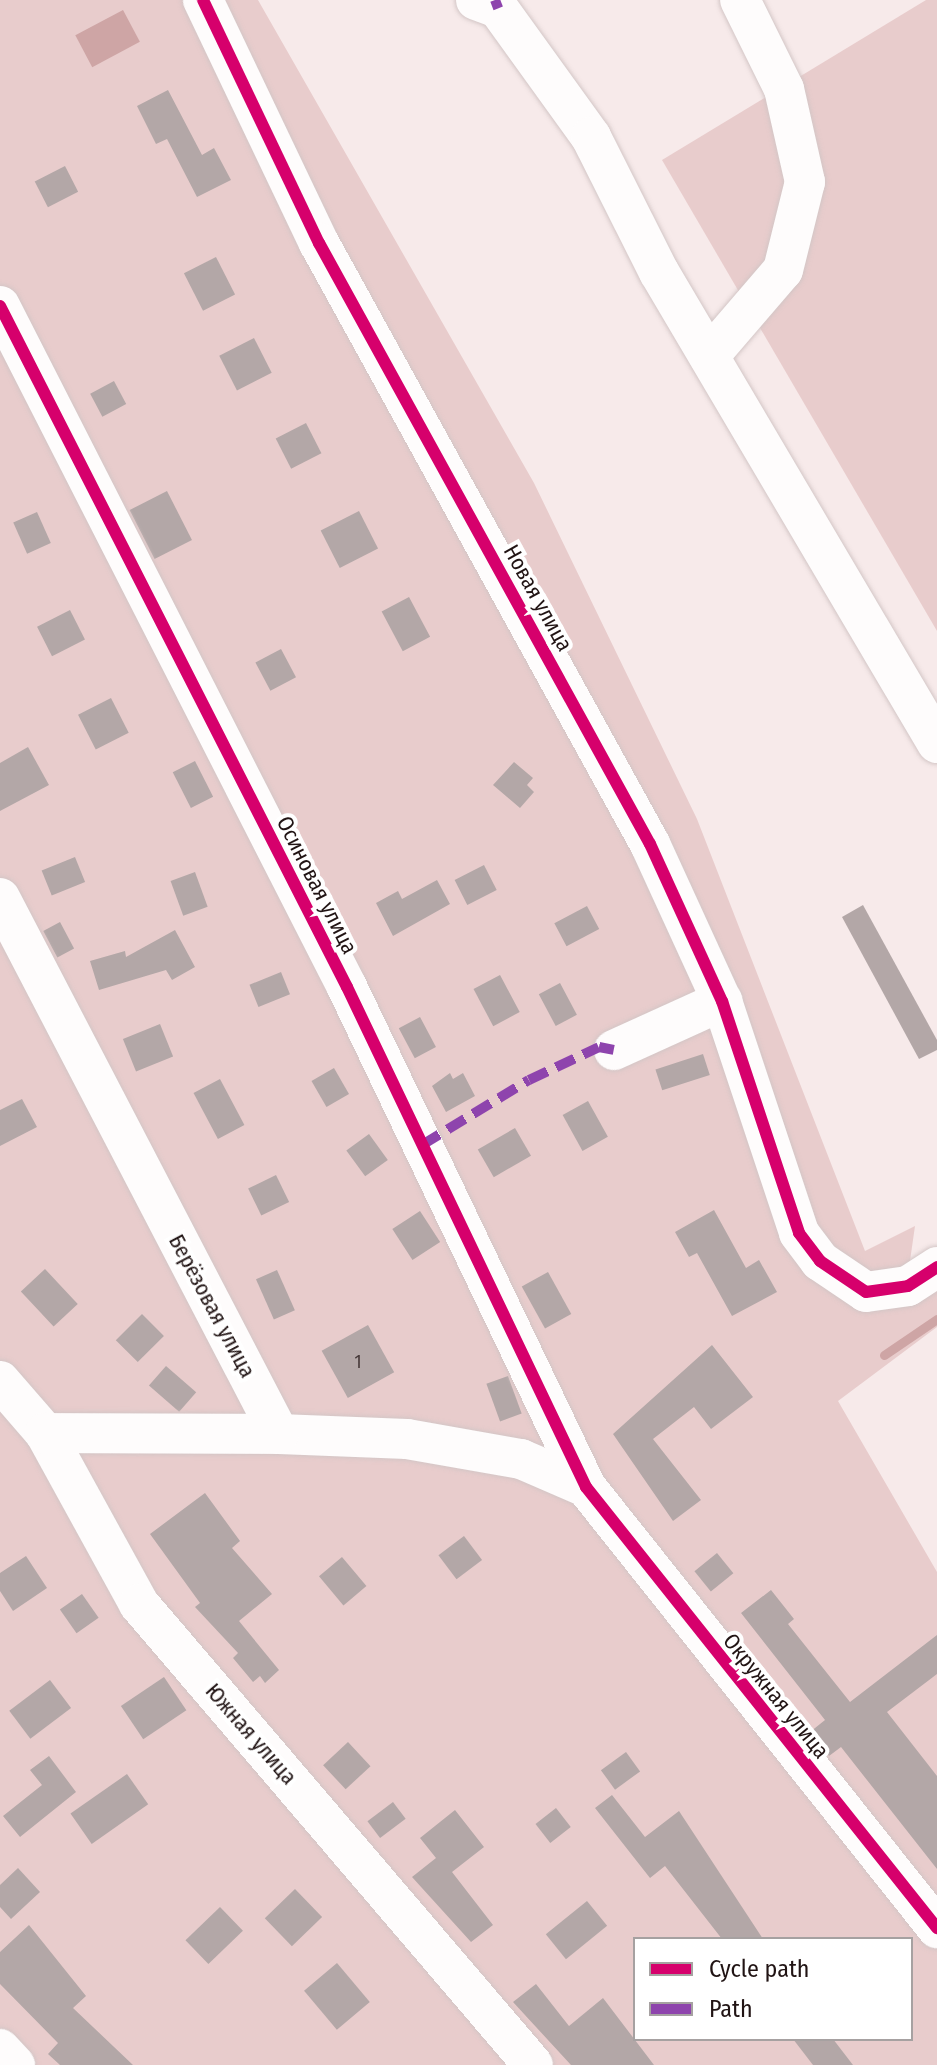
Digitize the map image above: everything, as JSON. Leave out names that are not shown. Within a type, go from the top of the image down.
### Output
[{"type":"street","name":"Новая улица","points":[[203,0],[319,243],[650,844],[722,1001],[799,1233],[820,1261],[866,1292],[908,1286],[937,1267]]},
{"type":"street","points":[[476,0],[498,8],[591,137],[709,356],[937,743]]},
{"type":"street","points":[[709,356],[783,270],[805,182],[784,89],[746,2]]},
{"type":"street","name":"Осиновая улица","points":[[0,306],[347,987],[586,1487]]},
{"type":"street","name":"Берёзовая улица","points":[[0,898],[279,1434]]},
{"type":"street","points":[[614,1050],[722,1001]]},
{"type":"street","name":"Южная улица","points":[[0,1381],[45,1433],[139,1604],[533,2065]]},
{"type":"street","points":[[45,1433],[279,1434],[421,1442],[521,1459],[586,1487]]},
{"type":"street","name":"Окружная улица","points":[[586,1487],[937,1928]]},
{"type":"street","points":[[0,2049],[15,2065]]},
{"type":"shaded area","points":[[0,0],[258,0],[534,483],[697,819],[865,1251],[915,1226],[905,1296],[937,1285],[937,1327],[838,1401],[937,1572],[937,2065],[0,2065]]},
{"type":"shaded area","points":[[926,0],[937,0],[937,631],[662,160]]},
{"type":"shaded area","points":[[123,10],[140,42],[92,67],[75,35]]},
{"type":"building","points":[[168,90],[202,155],[214,148],[231,180],[197,197],[167,139],[156,144],[137,106]]},
{"type":"building","points":[[65,166],[78,192],[48,207],[35,181]]},
{"type":"building","points":[[216,257],[235,294],[203,311],[184,273]]},
{"type":"building","points":[[254,338],[272,373],[237,390],[219,356]]},
{"type":"building","points":[[114,381],[126,404],[102,417],[90,394]]},
{"type":"building","points":[[306,423],[321,453],[291,469],[276,438]]},
{"type":"building","points":[[167,491],[192,540],[155,559],[130,510]]},
{"type":"building","points":[[359,511],[378,548],[340,568],[321,531]]},
{"type":"building","points":[[37,512],[51,543],[27,554],[13,523]]},
{"type":"building","points":[[409,597],[430,637],[403,651],[382,612]]},
{"type":"building","points":[[70,610],[85,639],[52,656],[37,627]]},
{"type":"building","points":[[281,649],[296,677],[270,691],[255,663]]},
{"type":"building","points":[[111,698],[129,733],[96,750],[78,715]]},
{"type":"building","points":[[28,747],[49,785],[0,811],[0,763]]},
{"type":"building","points":[[195,761],[213,797],[191,808],[173,772]]},
{"type":"building","points":[[514,762],[533,778],[527,785],[534,792],[520,808],[493,785]]},
{"type":"building","points":[[75,857],[85,882],[52,896],[42,870]]},
{"type":"building","points":[[484,865],[497,890],[467,905],[455,880]]},
{"type":"building","points":[[195,872],[208,907],[183,916],[171,881]]},
{"type":"building","points":[[437,880],[450,904],[393,936],[376,903],[398,891],[402,899]]},
{"type":"building","points":[[863,905],[937,1040],[937,1050],[919,1059],[842,917]]},
{"type":"building","points":[[587,906],[599,929],[567,946],[554,923]]},
{"type":"building","points":[[60,922],[74,948],[57,957],[43,931]]},
{"type":"building","points":[[175,930],[195,967],[172,980],[166,970],[99,990],[90,961],[125,951],[126,957]]},
{"type":"building","points":[[281,972],[290,994],[258,1007],[249,985]]},
{"type":"building","points":[[500,975],[520,1012],[493,1026],[474,989]]},
{"type":"building","points":[[560,983],[577,1015],[556,1026],[539,994]]},
{"type":"building","points":[[420,1017],[436,1047],[415,1058],[399,1028]]},
{"type":"building","points":[[160,1024],[173,1056],[136,1071],[123,1039]]},
{"type":"building","points":[[703,1054],[710,1075],[662,1090],[655,1069]]},
{"type":"building","points":[[334,1068],[349,1094],[326,1107],[311,1081]]},
{"type":"building","points":[[450,1073],[453,1079],[463,1073],[475,1096],[446,1112],[432,1086]]},
{"type":"building","points":[[220,1079],[244,1125],[218,1139],[194,1093]]},
{"type":"building","points":[[22,1099],[37,1127],[0,1146],[0,1110]]},
{"type":"building","points":[[588,1101],[608,1137],[583,1151],[563,1115]]},
{"type":"building","points":[[515,1128],[531,1156],[494,1177],[478,1150]]},
{"type":"building","points":[[369,1134],[388,1160],[365,1176],[346,1150]]},
{"type":"building","points":[[276,1175],[289,1202],[261,1216],[248,1189]]},
{"type":"building","points":[[714,1210],[746,1268],[759,1260],[777,1292],[732,1316],[697,1253],[689,1257],[675,1232]]},
{"type":"building","points":[[420,1211],[440,1242],[412,1260],[392,1229]]},
{"type":"building","points":[[45,1269],[78,1304],[54,1327],[21,1292]]},
{"type":"building","points":[[277,1270],[295,1310],[274,1320],[256,1279]]},
{"type":"building","points":[[548,1272],[571,1314],[545,1329],[522,1287]]},
{"type":"building","points":[[142,1314],[164,1336],[138,1362],[116,1340]]},
{"type":"building","points":[[368,1325],[394,1372],[348,1398],[322,1351]]},
{"type":"building","points":[[712,1345],[753,1397],[711,1429],[694,1407],[653,1439],[701,1500],[673,1521],[613,1434]]},
{"type":"building","points":[[166,1366],[196,1392],[179,1412],[149,1386]]},
{"type":"building","points":[[508,1376],[522,1414],[500,1421],[486,1384]]},
{"type":"building","points":[[205,1493],[240,1541],[232,1548],[272,1594],[239,1621],[279,1670],[265,1683],[260,1676],[253,1682],[233,1658],[238,1653],[195,1607],[200,1603],[150,1534]]},
{"type":"building","points":[[464,1536],[482,1560],[456,1579],[438,1555]]},
{"type":"building","points":[[717,1553],[733,1573],[711,1591],[694,1571]]},
{"type":"building","points":[[26,1556],[47,1588],[13,1611],[0,1591],[0,1573]]},
{"type":"building","points":[[342,1557],[366,1586],[343,1605],[319,1576]]},
{"type":"building","points":[[771,1590],[794,1619],[788,1624],[850,1702],[937,1635],[937,1674],[887,1712],[937,1776],[937,1869],[841,1747],[829,1756],[810,1732],[825,1720],[741,1613]]},
{"type":"building","points":[[82,1594],[99,1618],[77,1633],[60,1609]]},
{"type":"building","points":[[164,1677],[186,1710],[143,1739],[121,1706]]},
{"type":"building","points":[[50,1680],[71,1708],[30,1739],[9,1711]]},
{"type":"building","points":[[348,1742],[371,1766],[346,1789],[323,1765]]},
{"type":"building","points":[[626,1752],[640,1771],[615,1790],[601,1770]]},
{"type":"building","points":[[49,1756],[76,1792],[20,1837],[3,1816],[42,1785],[30,1770]]},
{"type":"building","points":[[127,1774],[148,1804],[92,1844],[70,1814]]},
{"type":"building","points":[[612,1795],[645,1837],[679,1811],[762,1937],[720,1937],[665,1866],[650,1878],[595,1808]]},
{"type":"building","points":[[393,1802],[406,1819],[380,1838],[367,1821]]},
{"type":"building","points":[[556,1808],[571,1827],[550,1843],[536,1824]]},
{"type":"building","points":[[455,1810],[484,1847],[452,1872],[493,1925],[471,1942],[412,1877],[436,1858],[420,1838]]},
{"type":"building","points":[[18,1868],[40,1892],[11,1919],[0,1907],[0,1885]]},
{"type":"building","points":[[295,1889],[322,1917],[292,1946],[265,1918]]},
{"type":"building","points":[[587,1901],[607,1926],[566,1959],[546,1934]]},
{"type":"building","points":[[220,1907],[243,1931],[208,1964],[185,1940]]},
{"type":"building","points":[[29,1925],[86,1996],[73,2008],[133,2065],[60,2065],[48,2054],[58,2043],[0,1984],[0,1952]]},
{"type":"building","points":[[337,1963],[370,2002],[337,2030],[304,1991]]},
{"type":"building","points":[[536,1984],[569,2026],[603,1998],[654,2065],[571,2065],[513,2002]]},
{"type":"building","points":[[795,2041],[835,2041],[853,2065],[813,2065]]},
{"type":"waterway","points":[[884,1355],[937,1319]]},
{"type":"marked path","points":[[495,0],[498,8]]},
{"type":"marked path","points":[[422,1145],[529,1080],[599,1047],[614,1050]]},
{"type":"cycle path","points":[[203,0],[319,243],[650,844],[722,1001],[799,1233],[820,1261],[866,1292],[908,1286],[937,1267]]},
{"type":"cycle path","points":[[0,306],[347,987],[586,1487],[937,1928]]}]
